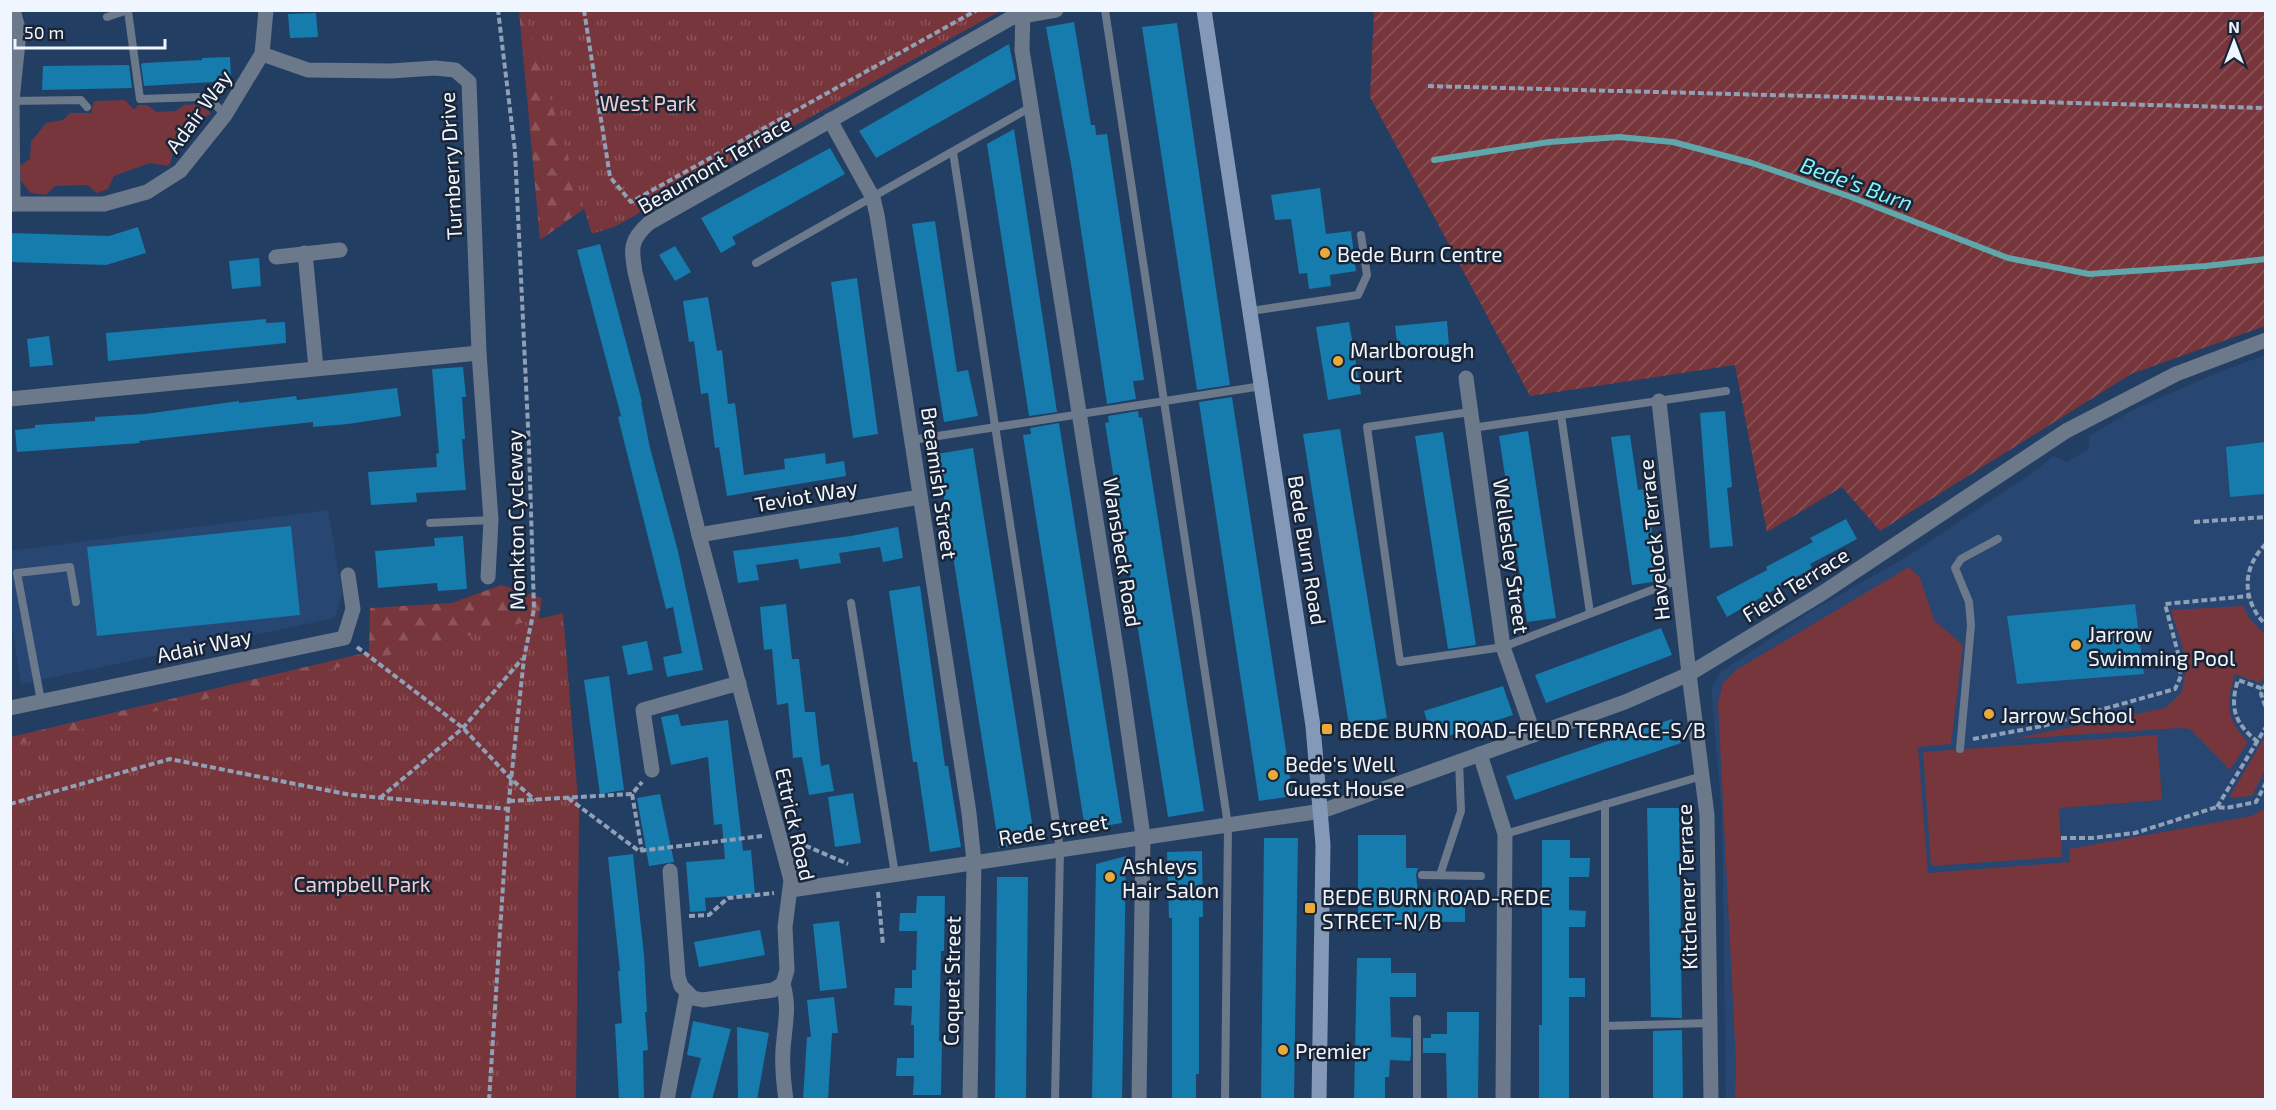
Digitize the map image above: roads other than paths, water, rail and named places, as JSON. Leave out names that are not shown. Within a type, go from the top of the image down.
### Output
[{"type":"main road","name":"Bede Burn Road","points":[[1204,10],[1313,726],[1322,811],[1319,1100]]},
{"type":"street","points":[[12,204],[12,101],[19,32],[13,10]]},
{"type":"street","name":"Adair Way","points":[[12,204],[104,204],[147,192],[180,171],[225,115],[262,54],[266,10]]},
{"type":"street","name":"Beaumont Terrace","points":[[699,535],[635,272],[632,247],[636,234],[649,224],[1011,18],[1023,13],[1056,10]]},
{"type":"street","name":"Wansbeck Road","points":[[1023,13],[1022,50],[1120,673],[1143,836],[1139,1100]]},
{"type":"street","name":"Turnberry Drive","points":[[262,54],[308,70],[391,71],[435,68],[455,70],[469,82],[479,353],[491,520],[488,577]]},
{"type":"street","name":"Breamish Street","points":[[830,120],[873,198],[969,813],[974,862]]},
{"type":"street","points":[[276,257],[340,250]]},
{"type":"street","points":[[305,253],[316,368]]},
{"type":"street","name":"Field Terrace","points":[[1322,811],[1625,702],[1689,674],[1821,594],[2066,431],[2176,374],[2265,340]]},
{"type":"street","points":[[10,399],[479,353]]},
{"type":"street","name":"Wellesley Street","points":[[1466,378],[1503,647],[1534,735]]},
{"type":"street","name":"Havelock Terrace","points":[[1659,401],[1689,674]]},
{"type":"street","name":"Teviot Way","points":[[699,535],[920,497]]},
{"type":"street","name":"Ettrick Road","points":[[699,535],[789,868],[791,890],[786,918],[787,970],[783,984],[788,1003],[782,1078],[786,1100]]},
{"type":"street","name":"Adair Way","points":[[10,708],[344,638],[353,609],[348,575]]},
{"type":"street","name":"Kitchener Terrace","points":[[1689,674],[1707,815],[1711,1100]]},
{"type":"street","points":[[652,770],[643,710],[739,683]]},
{"type":"street","points":[[1480,753],[1505,834],[1503,1100]]},
{"type":"street","name":"Rede Street","points":[[791,890],[1322,811]]},
{"type":"street","name":"Coquet Street","points":[[970,1100],[974,862]]},
{"type":"street","points":[[670,872],[678,976],[681,986],[693,998],[703,1000],[773,990],[783,984]]},
{"type":"street","points":[[667,1100],[687,992]]},
{"type":"lane","points":[[1105,10],[1228,825],[1225,1100]]},
{"type":"lane","points":[[107,17],[128,11],[140,99],[202,97],[212,101],[225,115]]},
{"type":"lane","points":[[12,101],[81,100],[87,107]]},
{"type":"lane","points":[[756,263],[1031,107]]},
{"type":"lane","points":[[953,152],[1060,849],[1055,1100]]},
{"type":"lane","points":[[1251,311],[1358,295],[1367,275],[1361,235]]},
{"type":"lane","points":[[912,440],[1262,386]]},
{"type":"lane","points":[[1472,428],[1726,391]]},
{"type":"lane","points":[[1470,412],[1367,427],[1400,662],[1503,647],[1678,580]]},
{"type":"lane","points":[[1561,415],[1590,613]]},
{"type":"lane","points":[[430,523],[491,520]]},
{"type":"lane","points":[[1960,749],[1971,625],[1969,602],[1955,568],[1961,559],[1998,539]]},
{"type":"lane","points":[[40,701],[17,573],[70,567],[76,602]]},
{"type":"lane","points":[[851,603],[895,874]]},
{"type":"lane","points":[[1440,875],[1461,811],[1459,761]]},
{"type":"lane","points":[[1505,834],[1702,776]]},
{"type":"lane","points":[[1605,804],[1605,1100]]},
{"type":"lane","points":[[1422,875],[1481,876]]},
{"type":"lane","points":[[1417,1019],[1417,1100]]},
{"type":"lane","points":[[1605,1026],[1710,1023]]},
{"type":"waterway","name":"Bede's Burn","points":[[1434,160],[1549,142],[1619,137],[1673,142],[1752,163],[1851,197],[2008,258],[2089,274],[2206,266],[2266,259]]},
{"type":"place","name":"Bede Burn Centre","points":[[1325,253]]},
{"type":"place","name":"Marlborough Court","points":[[1338,361]]},
{"type":"place","name":"Jarrow Swimming Pool","points":[[2076,645]]},
{"type":"place","name":"Jarrow School","points":[[1989,714]]},
{"type":"place","name":"BEDE BURN ROAD-FIELD TERRACE-S/B","points":[[1327,729]]},
{"type":"place","name":"Bede's Well Guest House","points":[[1273,775]]},
{"type":"place","name":"Ashleys Hair Salon","points":[[1110,877]]},
{"type":"place","name":"BEDE BURN ROAD-REDE STREET-N/B","points":[[1310,908]]},
{"type":"place","name":"Premier","points":[[1283,1050]]},
{"type":"park label","name":"West Park","points":[[648,102]]},
{"type":"park label","name":"Campbell Park","points":[[362,883]]}]
